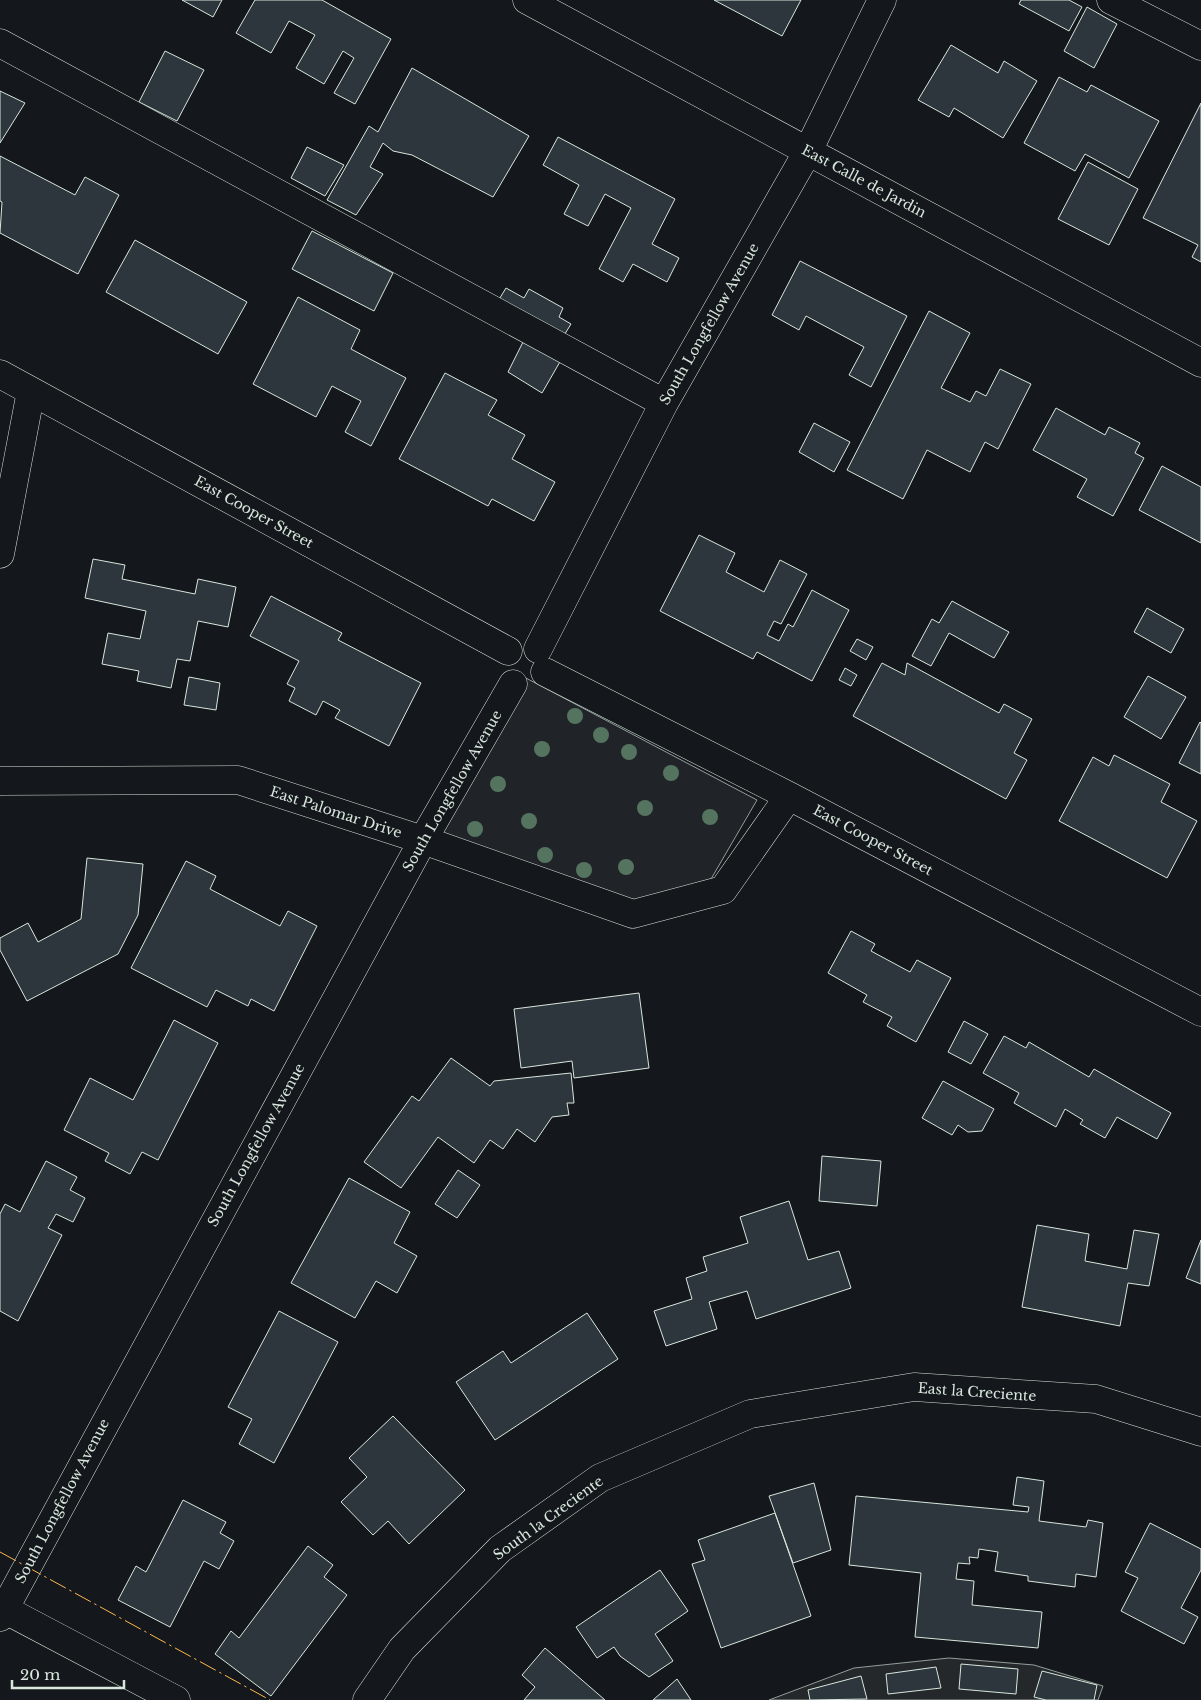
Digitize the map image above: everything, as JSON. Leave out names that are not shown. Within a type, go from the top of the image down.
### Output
[{"type":"street","name":"East Calle de Jardin","points":[[527,0],[1201,363]]},
{"type":"street","name":"South Longfellow Avenue","points":[[541,660],[664,403],[808,151],[882,0]]},
{"type":"street","points":[[1111,0],[1201,46]]},
{"type":"street","points":[[0,43],[664,403]]},
{"type":"street","name":"East Cooper Street","points":[[0,374],[508,651]]},
{"type":"street","points":[[0,554],[31,391]]},
{"type":"street","points":[[522,643],[541,660],[537,682],[530,686],[523,687],[513,684],[505,676],[502,669],[502,661],[508,651],[522,643]]},
{"type":"street","name":"East Cooper Street","points":[[541,660],[789,796],[1201,1012]]},
{"type":"street","name":"South Longfellow Avenue","points":[[1,1611],[423,840],[513,684]]},
{"type":"street","name":"East Palomar Drive","points":[[0,781],[238,780],[423,840],[633,914],[723,890],[789,796]]},
{"type":"street","name":"East la Creciente","points":[[750,1414],[914,1387],[1096,1399],[1201,1432]]},
{"type":"street","name":"South la Creciente","points":[[366,1700],[402,1649],[500,1549],[600,1478],[750,1414]]},
{"type":"street","points":[[1,1611],[176,1700]]},
{"type":"shaded area","points":[[524,677],[757,800],[711,879],[631,902],[437,838]]},
{"type":"shaded area","points":[[949,1658],[1034,1665],[1103,1686],[1098,1700],[769,1700],[854,1668]]},
{"type":"building","points":[[182,0],[222,0],[213,17]]},
{"type":"building","points":[[255,0],[322,0],[391,39],[355,104],[334,93],[354,58],[343,51],[324,84],[296,68],[315,35],[289,21],[271,53],[236,33]]},
{"type":"building","points":[[714,0],[801,0],[782,36]]},
{"type":"building","points":[[1021,0],[1069,0],[1082,7],[1069,31],[1019,4]]},
{"type":"building","points":[[1087,7],[1117,24],[1094,68],[1064,51]]},
{"type":"building","points":[[951,45],[998,73],[1004,61],[1037,81],[1003,138],[954,108],[949,117],[918,100]]},
{"type":"building","points":[[165,51],[204,70],[177,121],[139,102]]},
{"type":"building","points":[[412,68],[529,136],[493,197],[412,155],[393,151],[383,143],[370,167],[383,174],[356,215],[327,200],[369,126],[378,132]]},
{"type":"building","points":[[1059,77],[1087,92],[1091,85],[1159,121],[1129,178],[1085,154],[1075,171],[1024,143]]},
{"type":"building","points":[[0,91],[25,103],[0,143]]},
{"type":"building","points":[[1201,103],[1201,262],[1192,257],[1198,245],[1143,218]]},
{"type":"building","points":[[558,137],[675,199],[652,244],[679,258],[667,282],[633,264],[623,282],[599,269],[631,208],[605,194],[588,226],[564,214],[579,185],[543,165]]},
{"type":"building","points":[[307,147],[344,165],[325,196],[291,178]]},
{"type":"building","points":[[0,156],[75,195],[85,177],[119,195],[78,274],[0,233],[2,202],[0,201]]},
{"type":"building","points":[[1088,162],[1138,189],[1109,245],[1058,219]]},
{"type":"building","points":[[312,231],[393,273],[374,311],[292,269]]},
{"type":"building","points":[[135,240],[247,302],[218,354],[106,292]]},
{"type":"building","points":[[800,261],[907,316],[871,387],[849,375],[864,347],[806,316],[799,330],[772,315]]},
{"type":"building","points":[[506,288],[524,298],[529,289],[563,308],[559,317],[571,324],[563,337],[498,301]]},
{"type":"building","points":[[298,297],[360,330],[351,349],[406,378],[371,446],[345,432],[361,401],[332,386],[316,417],[253,384]]},
{"type":"building","points":[[929,311],[970,333],[941,388],[970,402],[976,391],[986,396],[1000,369],[1031,384],[998,449],[985,442],[970,472],[927,450],[903,499],[847,470]]},
{"type":"building","points":[[524,340],[561,360],[542,393],[508,372]]},
{"type":"building","points":[[445,373],[497,400],[488,415],[525,435],[512,459],[555,482],[534,521],[492,499],[488,506],[399,459]]},
{"type":"building","points":[[1056,408],[1105,435],[1109,427],[1140,443],[1135,453],[1144,458],[1113,516],[1077,497],[1087,479],[1033,450]]},
{"type":"building","points":[[814,423],[850,442],[834,472],[799,452]]},
{"type":"building","points":[[1162,466],[1201,487],[1201,543],[1139,510]]},
{"type":"building","points":[[699,535],[735,553],[726,572],[764,592],[780,560],[807,574],[781,624],[774,621],[767,635],[779,641],[788,624],[793,627],[812,590],[849,610],[812,681],[757,652],[753,659],[660,611]]},
{"type":"building","points":[[93,559],[125,565],[122,579],[195,594],[198,579],[236,587],[228,627],[198,621],[190,661],[177,659],[171,688],[137,681],[139,671],[102,664],[108,633],[140,639],[146,611],[85,598]]},
{"type":"building","points":[[271,596],[342,633],[338,640],[421,683],[389,746],[335,718],[340,710],[323,701],[316,715],[289,701],[295,688],[287,684],[299,661],[250,636]]},
{"type":"building","points":[[952,601],[1009,632],[994,658],[949,633],[931,666],[912,656],[932,619],[939,623]]},
{"type":"building","points":[[1147,608],[1184,629],[1171,653],[1134,632]]},
{"type":"building","points":[[857,639],[873,647],[866,660],[850,651]]},
{"type":"building","points":[[882,663],[905,675],[907,663],[999,713],[1004,704],[1032,719],[1014,753],[1027,760],[1006,799],[853,716]]},
{"type":"building","points":[[845,668],[857,675],[851,686],[839,680]]},
{"type":"building","points":[[1148,676],[1186,697],[1161,739],[1124,717]]},
{"type":"building","points":[[189,677],[220,683],[216,710],[184,705]]},
{"type":"building","points":[[1201,723],[1201,774],[1179,763]]},
{"type":"building","points":[[1114,755],[1170,784],[1161,802],[1197,821],[1167,878],[1059,821],[1093,757],[1109,766]]},
{"type":"building","points":[[87,858],[143,864],[138,915],[118,954],[27,1001],[0,950],[0,938],[28,923],[38,942],[81,919]]},
{"type":"building","points":[[186,861],[216,876],[210,889],[280,926],[288,911],[317,926],[274,1011],[251,999],[248,1006],[216,990],[207,1007],[131,968]]},
{"type":"building","points":[[851,931],[875,944],[871,951],[910,972],[917,960],[951,978],[916,1042],[887,1026],[892,1017],[863,1002],[867,995],[828,973]]},
{"type":"building","points":[[639,993],[649,1068],[574,1078],[572,1061],[521,1068],[514,1009]]},
{"type":"building","points":[[174,1020],[218,1043],[158,1160],[142,1152],[130,1174],[105,1161],[109,1153],[64,1130],[90,1078],[133,1100]]},
{"type":"building","points":[[964,1021],[988,1034],[971,1064],[948,1052]]},
{"type":"building","points":[[1004,1036],[1026,1048],[1029,1042],[1089,1077],[1094,1069],[1171,1113],[1157,1139],[1117,1117],[1105,1138],[1080,1124],[1083,1120],[1065,1109],[1056,1127],[1014,1103],[1019,1093],[983,1073]]},
{"type":"building","points":[[451,1058],[490,1086],[494,1081],[571,1073],[574,1103],[567,1103],[569,1115],[552,1117],[535,1142],[517,1129],[503,1149],[490,1140],[474,1163],[438,1137],[401,1188],[364,1162],[412,1096],[419,1101]]},
{"type":"building","points":[[943,1081],[994,1109],[982,1131],[968,1132],[958,1125],[952,1135],[922,1118]]},
{"type":"building","points":[[822,1156],[881,1161],[877,1206],[819,1201]]},
{"type":"building","points":[[46,1161],[77,1177],[70,1190],[85,1198],[73,1222],[56,1214],[48,1228],[62,1235],[18,1321],[0,1311],[0,1214],[5,1204],[20,1212]]},
{"type":"building","points":[[458,1170],[480,1185],[457,1218],[435,1204]]},
{"type":"building","points":[[349,1178],[410,1212],[394,1243],[417,1256],[397,1293],[376,1281],[355,1318],[291,1283]]},
{"type":"building","points":[[789,1201],[808,1260],[839,1251],[851,1288],[756,1319],[747,1291],[709,1302],[717,1329],[666,1346],[654,1311],[692,1299],[686,1278],[707,1271],[703,1257],[748,1243],[740,1217]]},
{"type":"building","points":[[1037,1225],[1089,1234],[1085,1261],[1127,1269],[1134,1230],[1159,1234],[1149,1286],[1128,1283],[1120,1326],[1022,1307]]},
{"type":"building","points":[[1201,1240],[1201,1284],[1186,1278]]},
{"type":"building","points":[[279,1311],[338,1342],[274,1463],[239,1444],[252,1419],[228,1407]]},
{"type":"building","points":[[587,1313],[618,1359],[495,1440],[456,1382],[503,1351],[511,1363]]},
{"type":"building","points":[[393,1416],[465,1490],[409,1544],[388,1521],[373,1535],[341,1502],[367,1477],[349,1458]]},
{"type":"building","points":[[1017,1477],[1044,1481],[1039,1521],[1086,1527],[1088,1520],[1103,1523],[1096,1577],[1076,1574],[1075,1587],[1028,1581],[1028,1576],[995,1571],[998,1552],[979,1549],[978,1558],[969,1557],[970,1564],[958,1563],[956,1579],[974,1581],[972,1605],[1042,1612],[1038,1648],[915,1637],[921,1573],[849,1565],[856,1496],[1028,1512],[1029,1507],[1013,1505]]},
{"type":"building","points":[[814,1483],[831,1550],[793,1563],[769,1496]]},
{"type":"building","points":[[183,1500],[226,1522],[220,1533],[234,1541],[219,1569],[204,1561],[170,1627],[118,1600],[136,1566],[146,1572]]},
{"type":"building","points":[[775,1513],[811,1616],[721,1648],[692,1564],[705,1560],[698,1540]]},
{"type":"building","points":[[1150,1523],[1201,1549],[1201,1570],[1181,1608],[1198,1617],[1184,1644],[1121,1611],[1138,1578],[1125,1572]]},
{"type":"building","points":[[308,1546],[333,1565],[324,1577],[347,1595],[271,1696],[215,1654],[231,1631],[239,1638]]},
{"type":"building","points":[[660,1570],[688,1611],[655,1634],[673,1661],[649,1677],[620,1656],[614,1647],[597,1658],[576,1627]]},
{"type":"building","points":[[545,1648],[605,1700],[524,1700],[535,1687],[522,1675]]},
{"type":"building","points":[[961,1664],[1018,1669],[1016,1694],[959,1689]]},
{"type":"building","points":[[936,1667],[941,1688],[888,1694],[886,1674]]},
{"type":"building","points":[[1042,1671],[1097,1685],[1094,1700],[1046,1700],[1034,1697]]},
{"type":"building","points":[[861,1676],[867,1699],[810,1700],[808,1690]]},
{"type":"building","points":[[677,1679],[691,1700],[653,1700]]},
{"type":"power","points":[[0,1552],[270,1700]]}]
